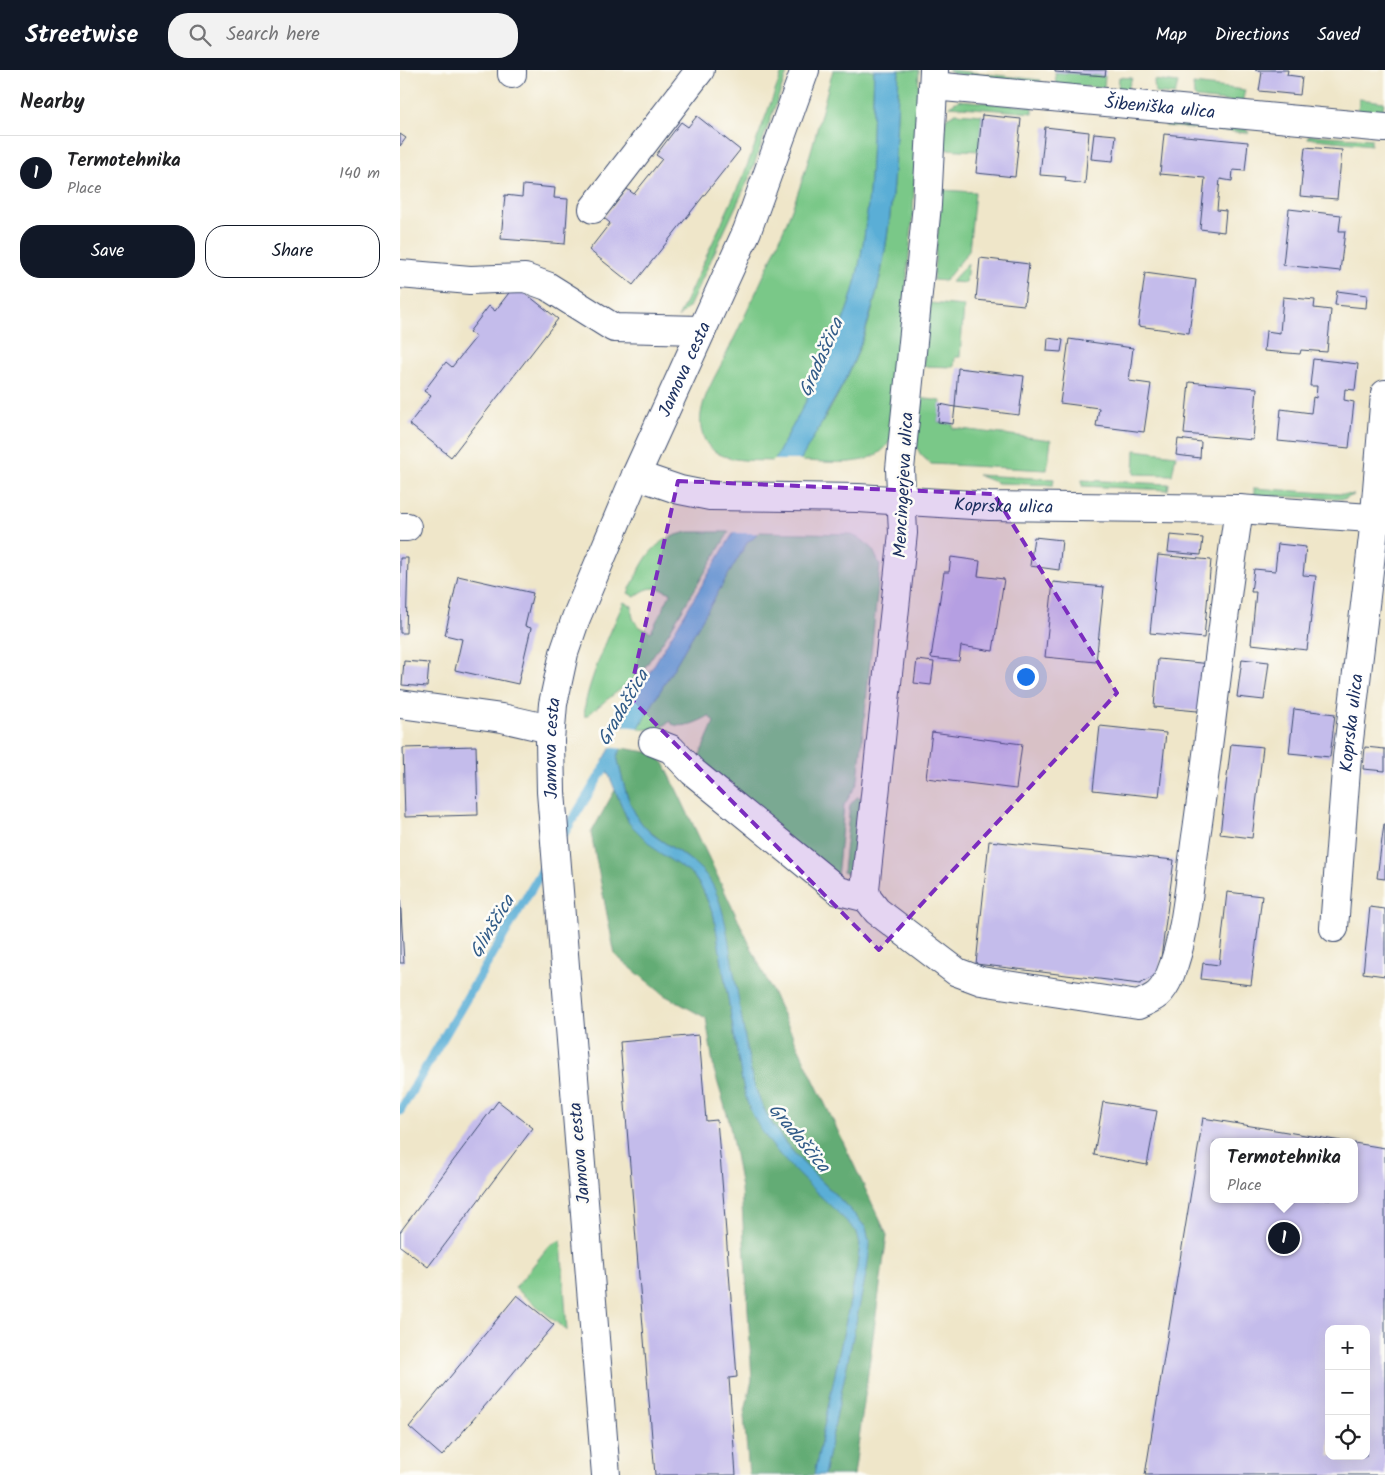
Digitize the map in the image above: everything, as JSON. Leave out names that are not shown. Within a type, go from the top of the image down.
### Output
[{"type":"street","points":[[592,209],[700,70]]},
{"type":"street","name":"Jamova cesta","points":[[606,1475],[560,915],[551,792],[550,729],[564,653],[596,568],[636,475],[747,231],[805,70]]},
{"type":"street","name":"Šibeniška ulica","points":[[934,78],[1385,128]]},
{"type":"street","name":"Mencingerjeva ulica","points":[[867,898],[866,880],[902,533],[900,469],[927,205],[934,78]]},
{"type":"street","points":[[400,274],[470,280],[525,278],[548,286],[614,328],[702,330]]},
{"type":"street","points":[[1379,519],[1385,394]]},
{"type":"street","name":"Koprska ulica","points":[[636,475],[680,490],[710,496],[819,497],[989,506],[1239,509],[1379,519],[1347,757],[1334,928]]},
{"type":"street","points":[[653,742],[671,749],[693,772],[839,891],[867,898],[877,911],[957,972],[981,981],[1138,1005],[1159,995],[1170,976],[1178,951],[1213,722],[1239,509]]},
{"type":"street","points":[[400,704],[502,718],[550,729]]},
{"type":"highlighted area","points":[[678,481],[994,494],[1117,693],[879,950],[629,697]]},
{"type":"green space","points":[[783,70],[788,70],[750,176],[689,307],[678,318],[744,174]]},
{"type":"green space","points":[[833,70],[874,70],[867,217],[857,276],[849,304],[833,345],[815,384],[774,461],[733,459],[715,452],[703,436],[701,415],[703,405],[711,384],[763,277],[796,198]]},
{"type":"green space","points":[[899,70],[919,70],[913,215],[891,439],[884,449],[874,456],[863,460],[850,462],[799,461],[847,377],[867,329],[877,293],[884,256],[893,183]]},
{"type":"green space","points":[[948,70],[1041,80],[1040,83],[953,74]]},
{"type":"green space","points":[[1055,72],[1105,76],[1104,88],[1056,84]]},
{"type":"green space","points":[[1119,77],[1132,78],[1127,91],[1118,89]]},
{"type":"green space","points":[[1154,80],[1178,83],[1175,95],[1155,93]]},
{"type":"green space","points":[[1193,84],[1245,90],[1242,103],[1196,98],[1194,96]]},
{"type":"green space","points":[[1359,99],[1384,102],[1382,116],[1358,113]]},
{"type":"green space","points":[[959,100],[1033,107],[1033,113],[949,106]]},
{"type":"green space","points":[[956,113],[982,115],[979,151],[943,149],[946,118]]},
{"type":"green space","points":[[1168,122],[1246,129],[1249,133],[1165,126]]},
{"type":"green space","points":[[1310,135],[1371,139],[1371,145],[1307,138]]},
{"type":"green space","points":[[942,190],[975,192],[969,251],[945,281],[933,280]]},
{"type":"green space","points":[[968,263],[966,283],[951,282]]},
{"type":"green space","points":[[930,303],[964,306],[960,357],[955,357],[954,367],[923,366]]},
{"type":"green space","points":[[920,398],[941,401],[938,422],[953,424],[953,428],[1051,440],[1047,470],[931,464],[921,455],[917,448]]},
{"type":"green space","points":[[1135,450],[1176,455],[1172,475],[1134,474]]},
{"type":"green space","points":[[977,475],[1054,479],[1053,485],[998,483]]},
{"type":"green space","points":[[1082,480],[1169,484],[1168,490],[1082,486]]},
{"type":"green space","points":[[1254,488],[1354,495],[1344,499],[1254,495]]},
{"type":"green space","points":[[689,532],[729,532],[669,632],[641,673],[585,717],[585,707],[593,678],[624,602],[632,606],[636,623],[651,632],[671,593],[652,588],[635,597],[628,593],[644,561],[665,540]]},
{"type":"green space","points":[[757,532],[849,534],[861,539],[872,548],[880,565],[858,780],[844,805],[837,877],[696,764],[714,722],[709,716],[681,726],[672,724],[671,721],[657,730],[638,729],[748,541],[754,538]]},
{"type":"green space","points":[[622,748],[653,753],[664,763],[887,1235],[854,1475],[824,1475],[867,1269],[866,1228],[800,1160],[773,1125],[761,1103],[752,1078],[724,920],[718,902],[710,885],[699,869],[685,856],[652,833],[637,817],[626,791],[617,756]]},
{"type":"green space","points":[[615,790],[629,823],[693,875],[703,890],[714,916],[742,1081],[749,1107],[783,1157],[857,1231],[860,1243],[857,1268],[814,1475],[749,1475],[744,1416],[752,1380],[741,1188],[729,1121],[714,1070],[706,1018],[664,995],[615,955],[591,833]]},
{"type":"green space","points":[[857,797],[862,798],[855,876],[843,872],[850,805]]},
{"type":"green space","points":[[561,1240],[567,1331],[515,1288],[549,1246]]},
{"type":"water","name":"Gradaščica","points":[[874,70],[899,70],[893,183],[889,219],[877,290],[867,327],[853,363],[812,440],[754,538],[748,541],[638,729],[634,728],[617,756],[628,798],[638,818],[652,834],[695,864],[709,879],[718,897],[727,934],[752,1078],[761,1103],[773,1125],[800,1160],[866,1228],[870,1245],[867,1269],[824,1475],[814,1475],[857,1268],[860,1244],[857,1232],[797,1174],[758,1125],[749,1107],[744,1088],[714,916],[703,890],[693,875],[657,851],[629,823],[603,761],[625,723],[621,720],[729,540],[779,463],[774,461],[815,384],[842,324],[857,276],[867,217]]},
{"type":"pier","points":[[772,460],[803,460],[759,533],[730,533],[775,464]]},
{"type":"pier","points":[[621,726],[641,728],[636,731],[624,749],[608,747]]},
{"type":"building","points":[[1055,70],[1106,70],[1105,76],[1055,72]]},
{"type":"building","points":[[1255,70],[1288,70],[1287,75],[1302,77],[1300,95],[1259,91],[1262,72]]},
{"type":"building","points":[[982,115],[1021,119],[1015,177],[976,173]]},
{"type":"building","points":[[697,116],[740,150],[633,285],[589,250],[610,223],[604,218],[627,189],[634,194],[662,159],[656,155],[681,122],[688,127]]},
{"type":"building","points":[[1045,127],[1089,132],[1085,184],[1065,181],[1066,177],[1040,175]]},
{"type":"building","points":[[1094,133],[1116,135],[1113,161],[1091,159]]},
{"type":"building","points":[[400,134],[406,138],[400,146]]},
{"type":"building","points":[[1164,134],[1248,142],[1245,171],[1233,170],[1232,181],[1220,179],[1217,210],[1226,211],[1224,232],[1200,229],[1205,178],[1160,174]]},
{"type":"building","points":[[1305,147],[1342,150],[1337,199],[1300,196]]},
{"type":"building","points":[[523,185],[555,188],[554,198],[568,199],[565,244],[501,239],[505,195],[522,197]]},
{"type":"building","points":[[1289,209],[1341,215],[1339,231],[1345,231],[1340,271],[1283,265]]},
{"type":"building","points":[[980,258],[1029,264],[1024,305],[976,300]]},
{"type":"building","points":[[1145,273],[1196,280],[1189,333],[1138,326]]},
{"type":"building","points":[[515,285],[558,319],[451,457],[409,424],[431,396],[424,391],[446,362],[452,367],[476,337],[469,332],[489,306],[495,311]]},
{"type":"building","points":[[1337,291],[1367,295],[1366,308],[1335,305]]},
{"type":"building","points":[[1283,297],[1315,300],[1314,308],[1331,310],[1327,352],[1301,350],[1300,354],[1264,351],[1266,331],[1280,333]]},
{"type":"building","points":[[1048,338],[1063,340],[1061,352],[1047,351]]},
{"type":"building","points":[[1069,339],[1133,348],[1129,381],[1151,384],[1144,432],[1096,426],[1099,408],[1060,403]]},
{"type":"building","points":[[1313,359],[1358,364],[1355,390],[1345,389],[1344,400],[1354,402],[1349,448],[1278,441],[1281,409],[1311,413],[1313,397],[1316,398],[1317,386],[1310,386]]},
{"type":"building","points":[[958,368],[1024,376],[1019,415],[955,407]]},
{"type":"building","points":[[1189,382],[1257,388],[1253,440],[1184,434]]},
{"type":"building","points":[[940,404],[955,407],[953,424],[938,422]]},
{"type":"building","points":[[1178,439],[1201,442],[1200,458],[1176,455]]},
{"type":"building","points":[[1170,535],[1203,538],[1201,555],[1168,552]]},
{"type":"building","points":[[1034,537],[1062,540],[1059,570],[1030,566]]},
{"type":"building","points":[[1278,544],[1306,547],[1303,575],[1316,576],[1307,650],[1251,644],[1256,592],[1251,592],[1254,569],[1275,571]]},
{"type":"building","points":[[1158,555],[1211,560],[1204,638],[1150,633]]},
{"type":"building","points":[[951,557],[980,561],[978,576],[1004,579],[993,651],[961,646],[959,661],[931,658],[944,572],[949,572]]},
{"type":"building","points":[[400,558],[408,558],[406,633],[400,633]]},
{"type":"building","points":[[458,576],[533,593],[525,626],[531,628],[518,684],[455,670],[462,639],[445,635]]},
{"type":"building","points":[[1053,582],[1104,587],[1096,662],[1045,657]]},
{"type":"building","points":[[1158,659],[1212,664],[1208,712],[1154,707]]},
{"type":"building","points":[[1242,659],[1269,662],[1264,700],[1237,697]]},
{"type":"building","points":[[917,660],[934,662],[931,685],[914,683]]},
{"type":"building","points":[[404,661],[429,663],[427,687],[402,685]]},
{"type":"building","points":[[1294,709],[1335,714],[1330,757],[1289,753]]},
{"type":"building","points":[[1100,726],[1166,733],[1159,797],[1093,790]]},
{"type":"building","points":[[932,732],[1022,744],[1016,789],[926,778]]},
{"type":"building","points":[[1231,744],[1263,747],[1252,838],[1220,834]]},
{"type":"building","points":[[476,746],[478,815],[405,817],[403,748]]},
{"type":"building","points":[[1365,747],[1385,749],[1385,771],[1363,769]]},
{"type":"building","points":[[1385,824],[1385,879],[1377,878]]},
{"type":"building","points":[[989,841],[1174,860],[1159,973],[1140,984],[976,964]]},
{"type":"building","points":[[1227,892],[1262,896],[1251,985],[1201,979],[1203,963],[1219,965]]},
{"type":"building","points":[[400,894],[404,963],[400,963]]},
{"type":"building","points":[[1370,907],[1385,909],[1385,976],[1363,973]]},
{"type":"building","points":[[699,1035],[706,1121],[717,1120],[737,1377],[729,1378],[736,1475],[655,1475],[620,1042]]},
{"type":"building","points":[[498,1101],[533,1128],[428,1267],[400,1246],[400,1232]]},
{"type":"building","points":[[1103,1102],[1157,1111],[1147,1165],[1094,1155]]},
{"type":"building","points":[[1203,1118],[1323,1138],[1210,1138],[1210,1203],[1358,1203],[1358,1144],[1385,1148],[1385,1475],[1145,1475]]},
{"type":"building","points":[[517,1295],[554,1325],[442,1456],[409,1427]]},
{"type":"waterway","name":"Glinščica","points":[[562,837],[610,759]]},
{"type":"waterway","name":"Glinščica","points":[[400,1111],[549,859]]},
{"type":"place","name":"Termotehnika","points":[[1284,1238]]}]
